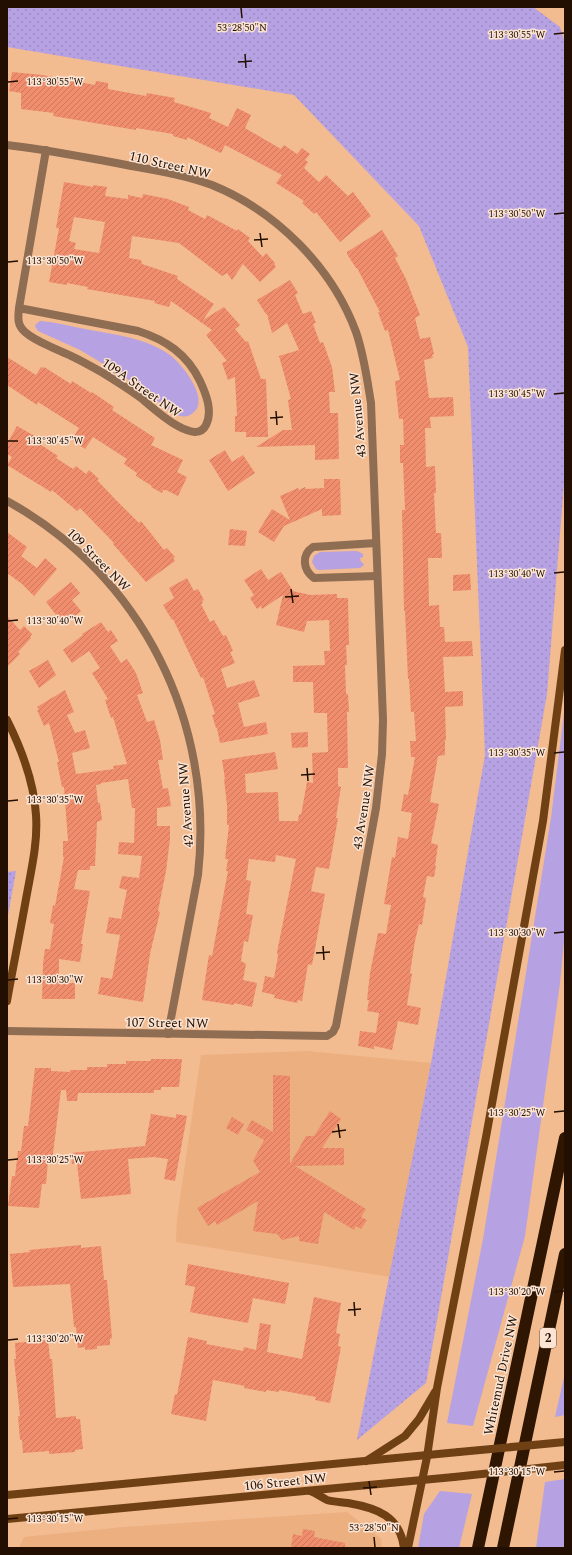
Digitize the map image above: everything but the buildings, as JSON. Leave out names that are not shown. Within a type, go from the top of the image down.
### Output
[{"type":"highway","name":"Whitemud Drive NW","points":[[478,1548],[565,1138]]},
{"type":"highway","name":"2","points":[[503,1548],[565,1254]]},
{"type":"street","name":"110 Street NW","points":[[7,145],[46,150],[171,173],[211,185],[241,199],[270,218],[299,244],[322,271]]},
{"type":"street","points":[[19,308],[46,150]]},
{"type":"street","name":"43 Avenue NW","points":[[322,271],[341,300],[356,332],[364,363],[370,403],[383,720],[379,791],[336,1026],[333,1032],[327,1036]]},
{"type":"street","name":"109A Street NW","points":[[19,308],[138,331],[155,337],[173,347],[195,372],[204,389],[208,406],[208,420],[204,429],[197,432],[186,430],[173,424],[140,397],[106,375],[82,361],[26,334],[17,321],[19,308]]},
{"type":"street","name":"109 Street NW","points":[[7,501],[28,512],[59,534],[86,558],[107,580],[131,610]]},
{"type":"street","points":[[376,543],[313,546],[308,550],[305,556],[305,563],[306,570],[314,578],[377,576]]},
{"type":"street","name":"42 Avenue NW","points":[[131,610],[162,661],[184,718],[194,757],[200,820],[201,849],[198,875],[168,1034]]},
{"type":"street","points":[[408,1548],[427,1456],[437,1388],[486,1137],[543,821],[565,650]]},
{"type":"street","points":[[7,720],[18,743],[30,780],[35,801],[37,832],[34,857],[7,1000]]},
{"type":"street","name":"107 Street NW","points":[[7,1031],[327,1036]]},
{"type":"street","points":[[363,1462],[409,1432],[420,1419],[437,1388]]},
{"type":"street","name":"106 Street NW","points":[[7,1495],[565,1442]]},
{"type":"street","name":"106 Street NW","points":[[7,1519],[454,1477],[565,1465]]},
{"type":"street","points":[[310,1490],[328,1500],[364,1506],[384,1514],[395,1522],[399,1529],[404,1548]]},
{"type":"shaded area","points":[[7,7],[533,7],[560,27],[565,43],[564,484],[547,694],[426,1383],[357,1440],[431,1063],[485,755],[468,347],[419,226],[294,95],[7,47]]},
{"type":"shaded area","points":[[40,321],[57,323],[140,340],[160,349],[170,355],[181,366],[193,382],[199,400],[198,407],[188,416],[175,414],[122,375],[80,350],[38,331],[35,326]]},
{"type":"shaded area","points":[[357,551],[363,554],[363,557],[360,558],[364,565],[360,568],[319,570],[316,569],[312,562],[314,556],[320,552]]},
{"type":"shaded area","points":[[565,705],[565,930],[560,983],[525,1236],[473,1426],[447,1423],[483,1239],[551,818]]},
{"type":"shaded area","points":[[16,871],[7,921],[7,872]]},
{"type":"shaded area","points":[[307,1051],[431,1063],[390,1277],[176,1242],[177,1219],[201,1055]]},
{"type":"shaded area","points":[[565,1373],[565,1415],[555,1417]]},
{"type":"shaded area","points":[[565,1479],[565,1548],[536,1548],[545,1482]]},
{"type":"shaded area","points":[[440,1491],[472,1494],[459,1548],[418,1548],[424,1514]]},
{"type":"shaded area","points":[[347,1512],[381,1539],[382,1548],[19,1548],[24,1537],[124,1527]]}]
